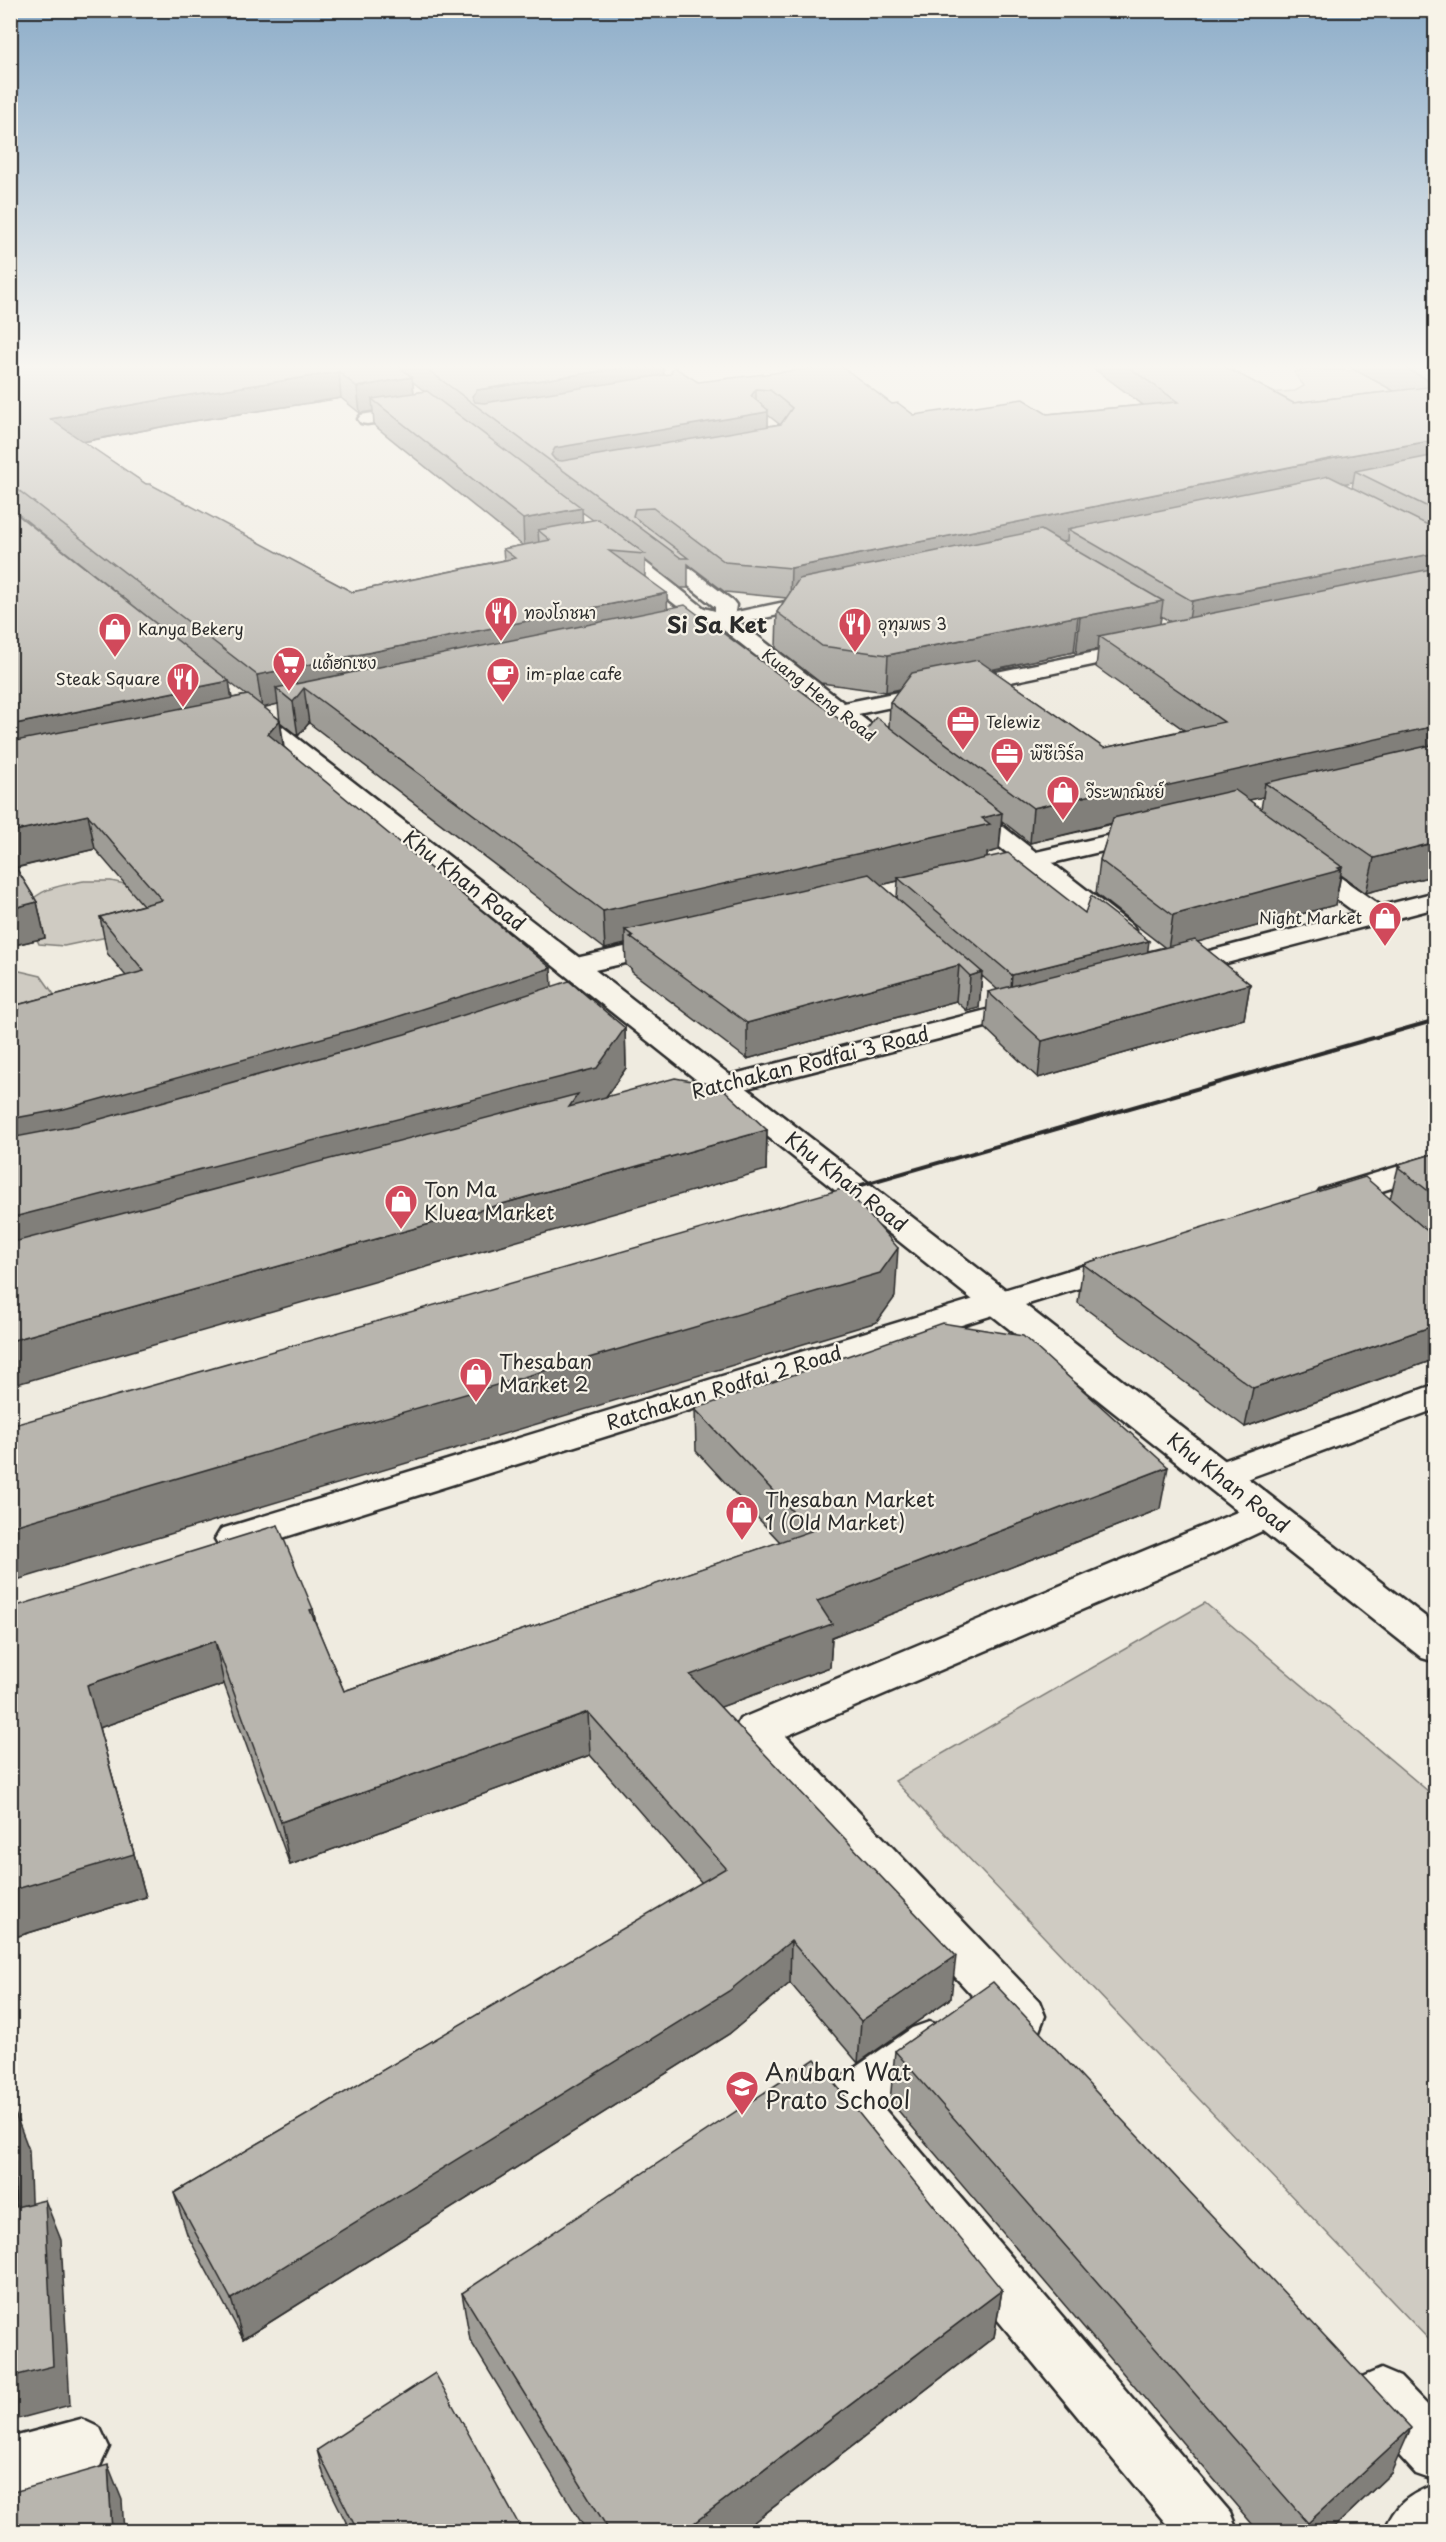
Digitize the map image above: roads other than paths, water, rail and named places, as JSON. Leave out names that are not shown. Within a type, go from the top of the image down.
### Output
[{"type":"street","points":[[636,536],[726,605],[723,620]]},
{"type":"street","name":"Kuang Heng Road","points":[[597,538],[697,612],[723,620],[922,775]]},
{"type":"street","points":[[642,637],[837,597]]},
{"type":"street","points":[[839,711],[1161,645]]},
{"type":"street","name":"Khu Khan Road","points":[[229,696],[1436,1647]]},
{"type":"street","points":[[949,796],[1031,860],[1154,962],[1436,900]]},
{"type":"street","points":[[997,868],[1178,826]]},
{"type":"street","points":[[1281,847],[1376,915]]},
{"type":"street","points":[[573,967],[688,940]]},
{"type":"street","points":[[979,990],[1005,1013]]},
{"type":"street","points":[[576,1007],[610,996]]},
{"type":"street","name":"Ratchakan Rodfai 3 Road","points":[[666,1101],[1049,1002]]},
{"type":"street","points":[[1305,1206],[1436,1164]]},
{"type":"street","points":[[1351,1191],[1376,1213]]},
{"type":"street","name":"Ratchakan Rodfai 2 Road","points":[[204,1548],[1158,1252]]},
{"type":"street","points":[[1219,1476],[1436,1396]]},
{"type":"street","points":[[1049,2045],[754,1731],[1191,1548],[1266,1513]]},
{"type":"street","points":[[1000,1993],[847,2101],[1210,2532]]},
{"type":"street","points":[[1353,2367],[1436,2454]]},
{"type":"street","points":[[10,2466],[81,2447]]},
{"type":"street","points":[[1412,2532],[1436,2512]]},
{"type":"railway","points":[[830,1194],[1436,1020]]},
{"type":"place","name":"ทองโภชนา","points":[[501,642]]},
{"type":"place","name":"อุทุมพร 3","points":[[855,653]]},
{"type":"place","name":"Kanya Bekery","points":[[115,658]]},
{"type":"place","name":"แต้ฮกเซง","points":[[289,692]]},
{"type":"place","name":"im-plae cafe","points":[[503,703]]},
{"type":"place","name":"Steak Square","points":[[183,708]]},
{"type":"place","name":"Telewiz","points":[[963,751]]},
{"type":"place","name":"พีซีเวิร์ล","points":[[1007,783]]},
{"type":"place","name":"วีระพาณิชย์","points":[[1063,821]]},
{"type":"place","name":"Night Market","points":[[1385,947]]},
{"type":"place","name":"Ton Ma Kluea Market","points":[[401,1230]]},
{"type":"place","name":"Thesaban Market 2","points":[[476,1403]]},
{"type":"place","name":"Thesaban Market 1 (Old Market)","points":[[742,1541]]},
{"type":"place","name":"Anuban Wat Prato School","points":[[742,2116]]},
{"type":"district","name":"Si Sa Ket","points":[[717,625]]}]
